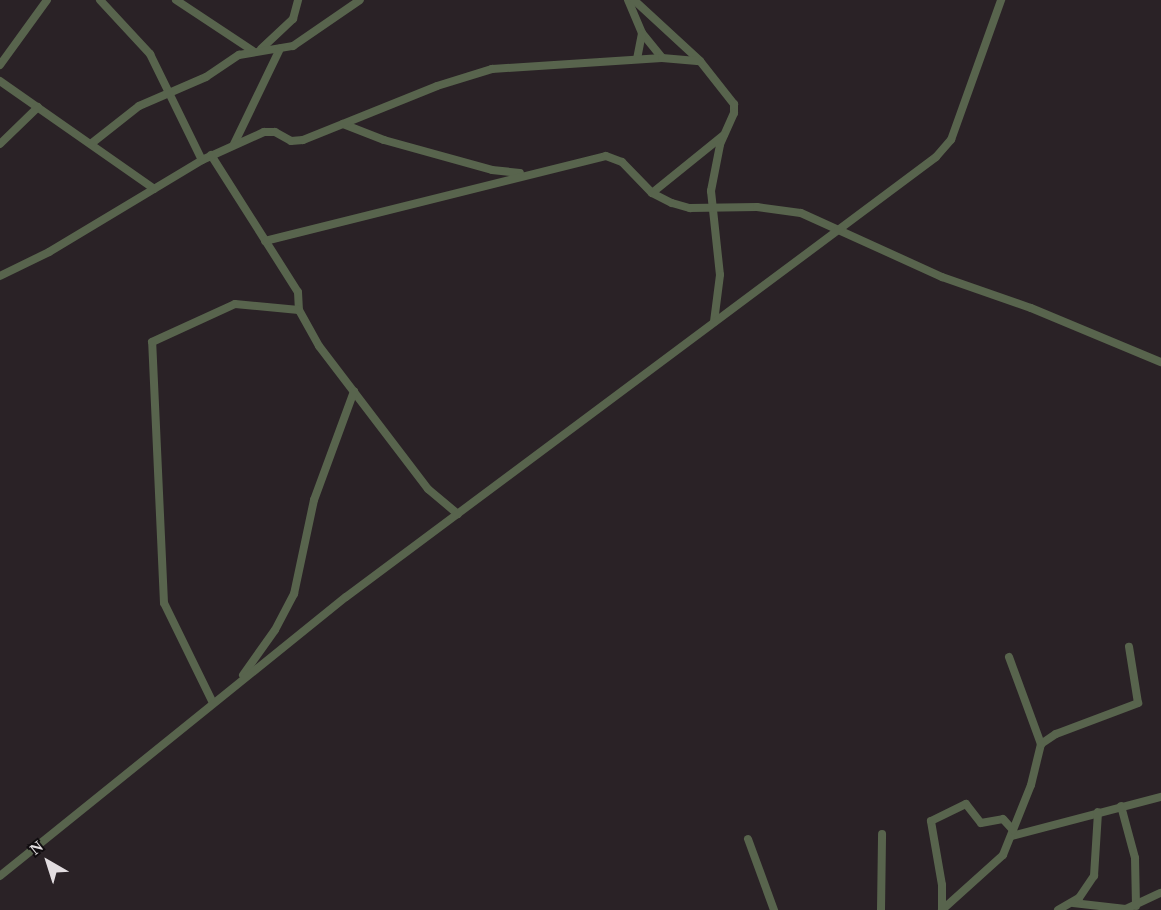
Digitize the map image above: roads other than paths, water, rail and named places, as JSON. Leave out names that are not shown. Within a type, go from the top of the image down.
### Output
[{"type":"street","points":[[0,65],[48,0]]},
{"type":"street","points":[[100,0],[150,54],[172,94],[202,160]]},
{"type":"street","points":[[176,0],[257,50],[293,46],[360,0]]},
{"type":"street","points":[[92,143],[139,106],[172,94],[257,50],[293,19],[298,0]]},
{"type":"street","points":[[628,0],[642,33],[662,58]]},
{"type":"street","points":[[634,0],[700,61],[734,104],[734,113],[720,146],[711,207],[720,275],[714,322]]},
{"type":"street","points":[[0,876],[213,703],[458,514],[714,322],[840,231],[946,148],[1001,0]]},
{"type":"street","points":[[637,59],[642,33]]},
{"type":"street","points":[[234,144],[280,49]]},
{"type":"street","points":[[0,276],[49,252],[211,155],[267,132],[297,141],[436,86],[492,69],[662,58],[700,61]]},
{"type":"street","points":[[0,81],[92,143],[154,189]]},
{"type":"street","points":[[0,89],[15,91]]},
{"type":"street","points":[[0,144],[38,107]]},
{"type":"street","points":[[343,124],[384,140],[492,170],[527,173]]},
{"type":"street","points":[[652,193],[725,134]]},
{"type":"street","points":[[211,155],[298,292],[299,310],[319,346],[428,489],[458,514]]},
{"type":"street","points":[[265,241],[527,173],[606,156],[622,162],[652,193],[690,208],[757,207],[801,213],[942,277],[1031,308],[1161,362]]},
{"type":"street","points":[[213,703],[164,603],[152,342],[235,304],[299,310]]},
{"type":"street","points":[[236,685],[275,630],[294,594],[314,500],[354,391]]},
{"type":"street","points":[[1041,744],[1056,734],[1138,703],[1129,647]]},
{"type":"street","points":[[942,910],[999,861],[1012,833],[1041,744],[1009,657]]},
{"type":"street","points":[[1012,833],[1161,797]]},
{"type":"street","points":[[942,910],[942,885],[931,821],[966,804],[981,823],[1003,819],[1012,833]]},
{"type":"street","points":[[1121,806],[1135,858],[1136,906]]},
{"type":"street","points":[[1058,910],[1074,903],[1094,876],[1098,812]]},
{"type":"street","points":[[881,910],[882,834]]},
{"type":"street","points":[[748,839],[774,910]]},
{"type":"street","points":[[1074,903],[1126,909],[1161,893]]}]
